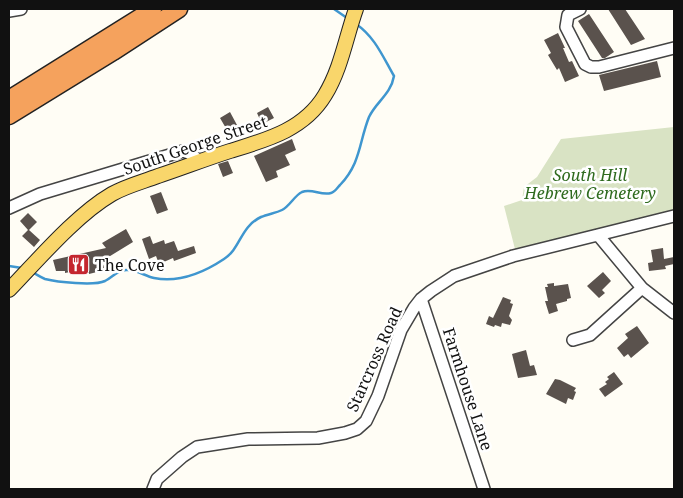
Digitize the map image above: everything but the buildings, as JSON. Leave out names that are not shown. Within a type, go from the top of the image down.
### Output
[{"type":"highway","points":[[9,99],[153,9]]},
{"type":"highway","points":[[9,116],[179,9]]},
{"type":"main road","name":"South George Street","points":[[9,290],[83,215],[111,195],[124,188],[290,130],[305,118],[325,95],[332,82],[353,17]]},
{"type":"street","points":[[9,11],[20,9]]},
{"type":"street","points":[[580,9],[568,15],[566,27],[585,64],[591,67],[599,67],[674,48]]},
{"type":"street","points":[[9,208],[40,194],[183,151],[189,152],[200,161]]},
{"type":"street","name":"Starcross Road","points":[[153,489],[157,479],[182,457],[197,447],[248,439],[318,438],[357,429],[366,421],[378,396],[401,330],[421,299],[454,276],[512,256],[674,216]]},
{"type":"street","points":[[598,234],[642,288],[674,313]]},
{"type":"street","points":[[573,340],[590,335],[642,288]]},
{"type":"street","name":"Farmhouse Lane","points":[[421,299],[484,489]]},
{"type":"green space","name":"South Hill Hebrew Cemetery","points":[[674,127],[674,212],[516,253],[504,206],[522,200],[524,187],[537,177],[561,139]]},
{"type":"waterway","points":[[334,9],[347,18]]},
{"type":"waterway","points":[[32,272],[45,279],[84,283],[105,281],[124,270],[131,270],[163,279],[190,276],[208,269],[224,259],[234,249],[254,221],[282,210],[302,192],[309,191],[324,194],[334,192],[352,169],[369,117],[387,93],[394,76],[373,41],[356,24]]},
{"type":"waterway","points":[[9,266],[22,268]]},
{"type":"place","name":"The Cove","points":[[79,265]]}]
